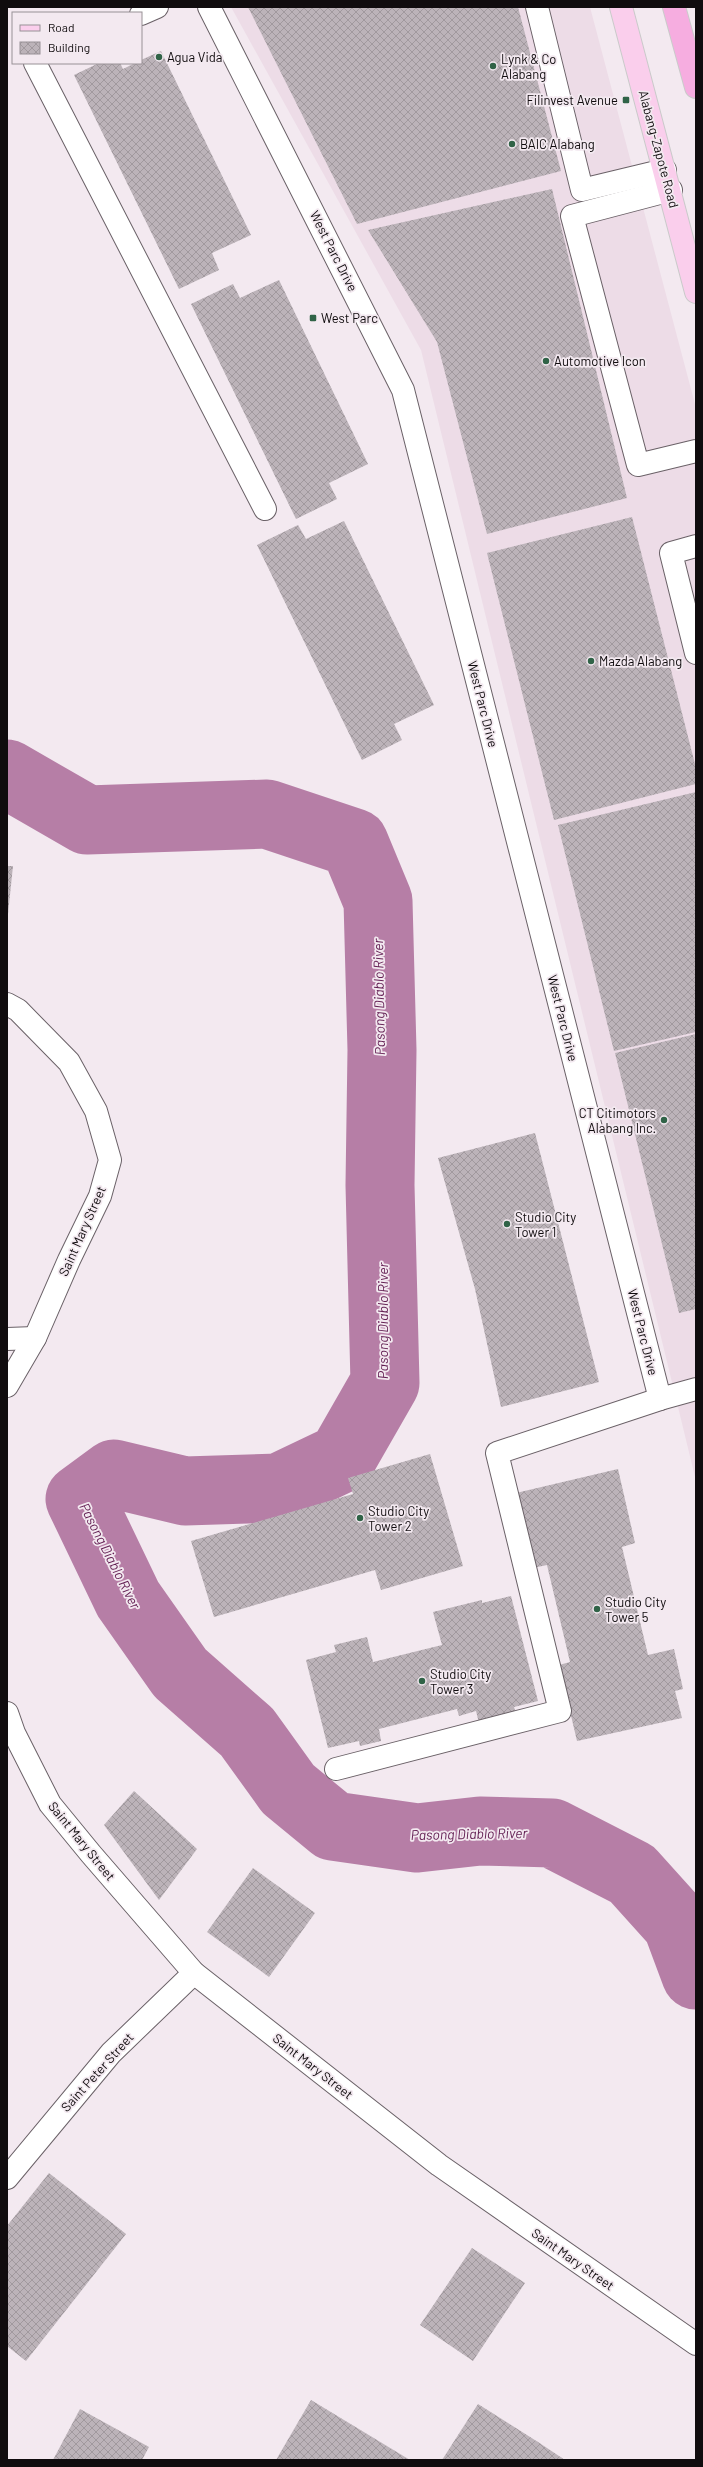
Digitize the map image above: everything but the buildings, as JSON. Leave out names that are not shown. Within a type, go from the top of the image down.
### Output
[{"type":"highway","points":[[674,7],[696,87]]},
{"type":"main road","name":"Alabang-Zapote Road","points":[[622,7],[696,292]]},
{"type":"street","points":[[142,14],[157,7]]},
{"type":"street","name":"West Parc Drive","points":[[209,7],[403,390],[660,1399]]},
{"type":"street","points":[[537,7],[582,190],[668,180]]},
{"type":"street","points":[[36,64],[265,509]]},
{"type":"street","points":[[668,180],[572,216],[638,465],[696,451]]},
{"type":"street","points":[[696,546],[670,553],[696,653]]},
{"type":"street","name":"Saint Mary Street","points":[[7,1004],[18,1010],[69,1062],[96,1111],[110,1160],[100,1196],[69,1260],[35,1338],[7,1386]]},
{"type":"street","points":[[7,1339],[35,1338]]},
{"type":"street","points":[[336,1769],[560,1711],[497,1453],[660,1399],[696,1390]]},
{"type":"street","name":"Saint Mary Street","points":[[7,1713],[14,1733],[50,1804],[91,1854],[194,1972],[439,2165],[696,2344]]},
{"type":"street","name":"Saint Peter Street","points":[[7,2178],[111,2053],[194,1972]]},
{"type":"shaded area","points":[[231,7],[590,7],[696,408],[696,1481],[421,350]]},
{"type":"waterway","name":"Pasong Diablo River","points":[[7,774],[87,820],[267,814],[354,843],[378,901],[382,1050],[380,1185],[385,1383],[342,1458],[279,1488],[185,1491],[114,1474],[80,1499],[128,1599],[180,1673],[247,1732],[288,1789],[333,1826],[417,1838],[480,1831],[552,1833],[632,1874],[677,1924],[696,1975]]},
{"type":"place","name":"Agua Vida","points":[[159,57]]},
{"type":"place","name":"Lynk & Co Alabang","points":[[493,66]]},
{"type":"place","name":"Filinvest Avenue","points":[[626,100]]},
{"type":"place","name":"BAIC Alabang","points":[[512,144]]},
{"type":"place","name":"West Parc","points":[[313,318]]},
{"type":"place","name":"Automotive Icon","points":[[546,361]]},
{"type":"place","name":"Mazda Alabang","points":[[591,661]]},
{"type":"place","name":"CT Citimotors Alabang Inc.","points":[[664,1120]]},
{"type":"place","name":"Studio City Tower 1","points":[[507,1224]]},
{"type":"place","name":"Studio City Tower 2","points":[[360,1518]]},
{"type":"place","name":"Studio City Tower 5","points":[[597,1609]]},
{"type":"place","name":"Studio City Tower 3","points":[[422,1681]]}]
